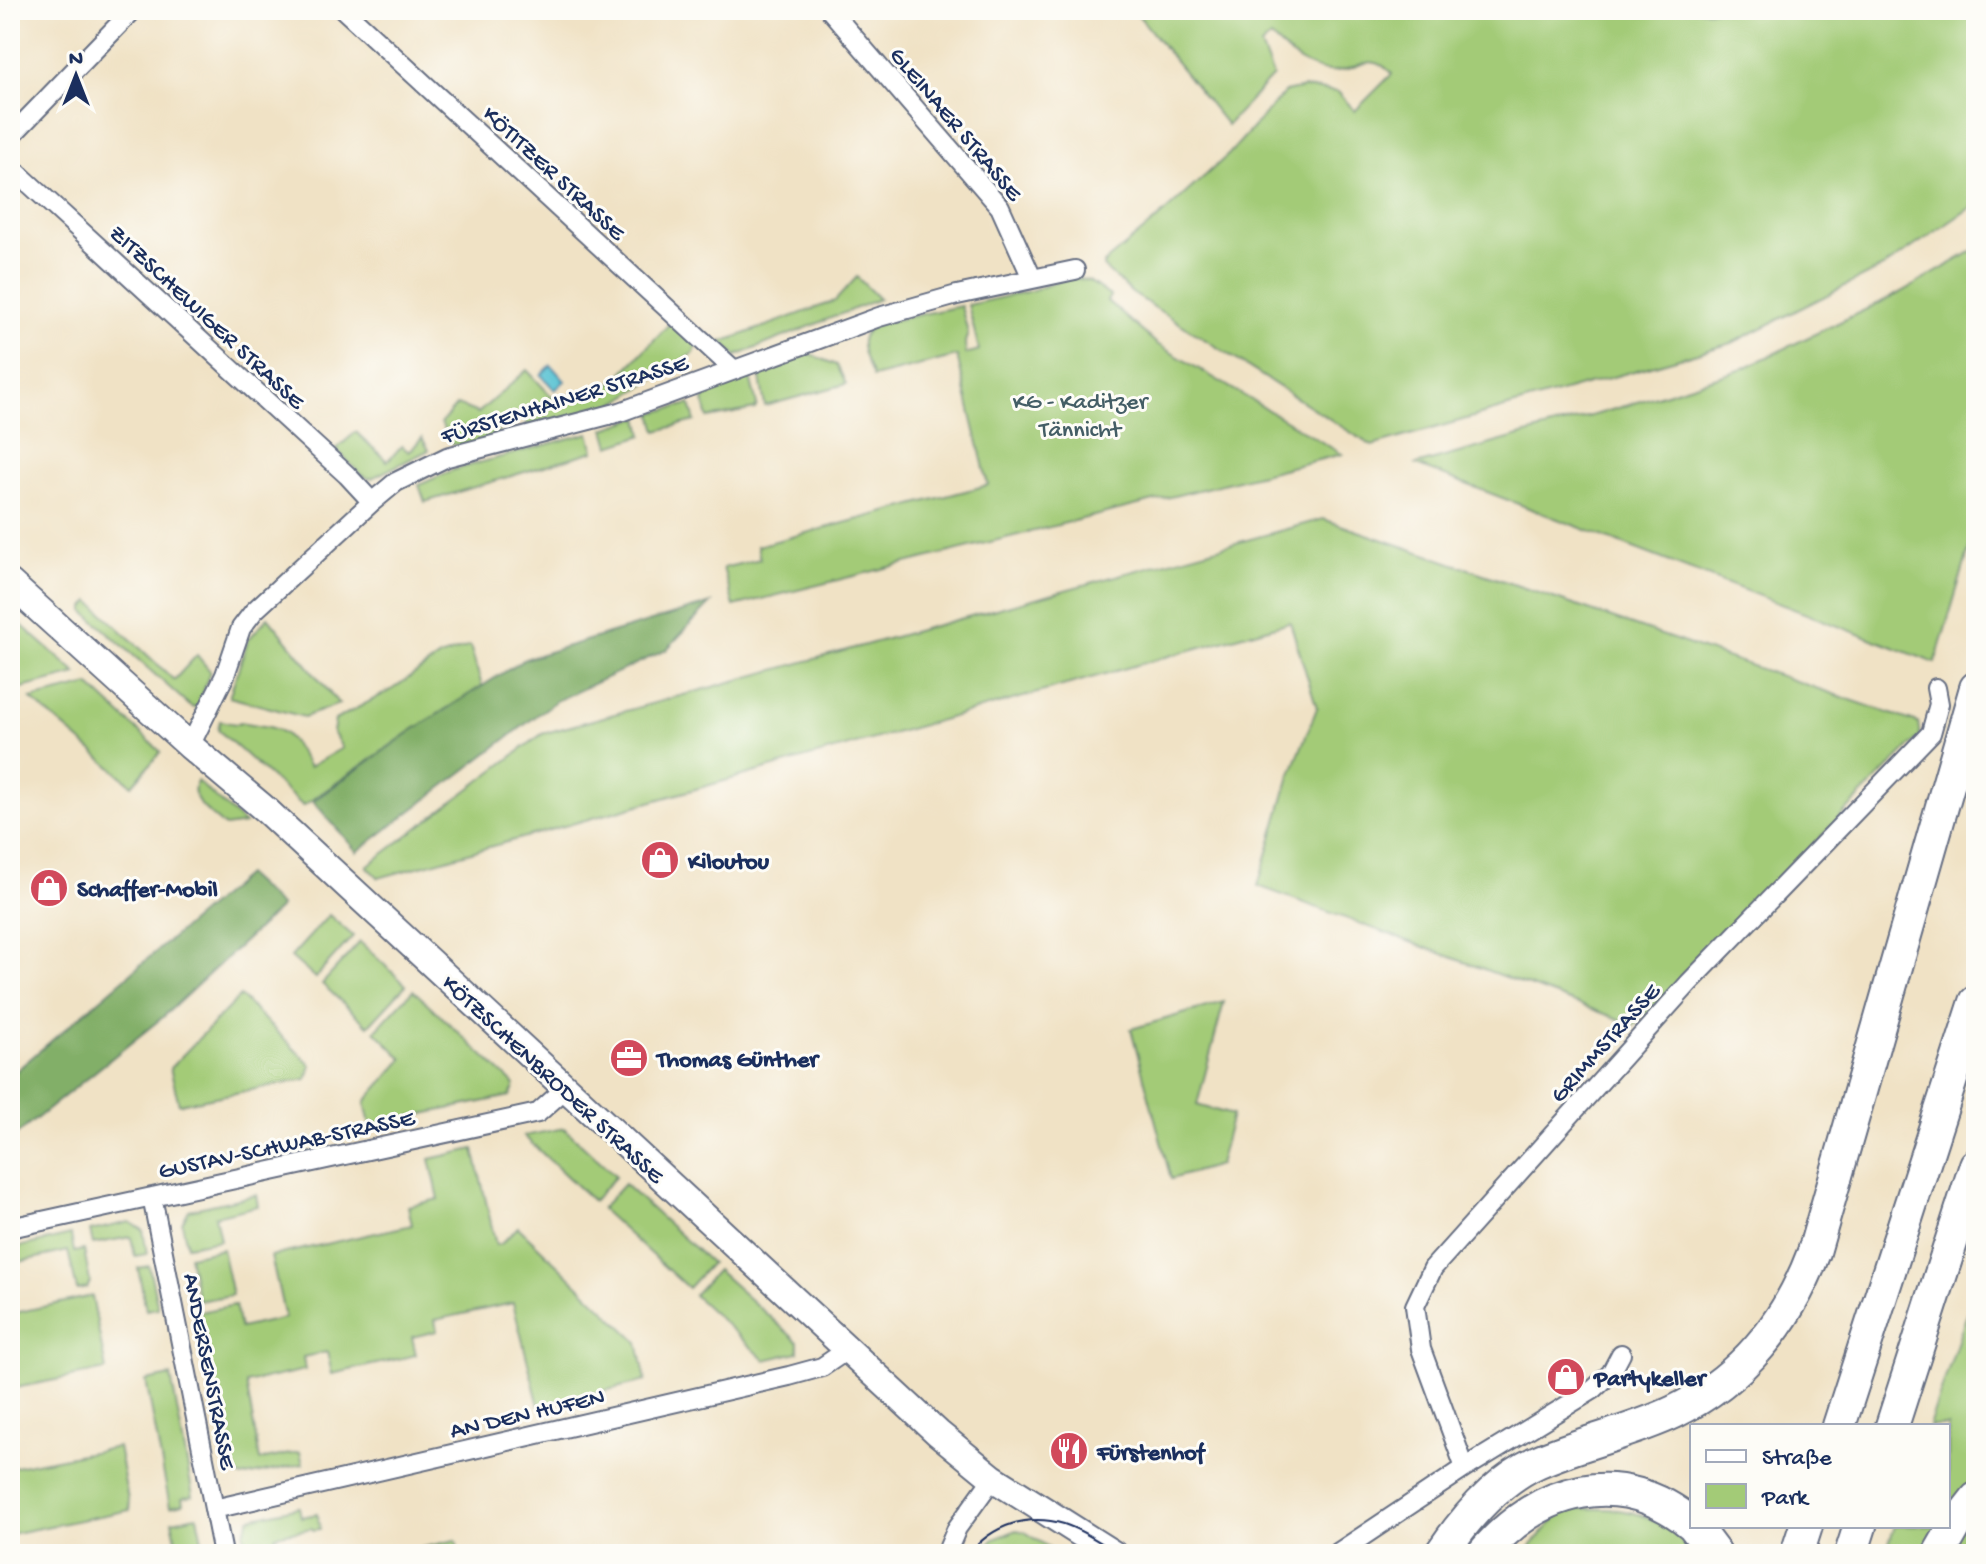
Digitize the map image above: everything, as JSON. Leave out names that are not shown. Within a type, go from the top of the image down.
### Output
[{"type":"highway","points":[[1441,1554],[1463,1520],[1510,1480],[1534,1464],[1645,1424],[1699,1399],[1747,1361],[1785,1315],[1814,1252],[1976,688]]},
{"type":"highway","points":[[1840,1424],[1976,1002]]},
{"type":"highway","points":[[1893,1424],[1976,1165]]},
{"type":"highway","points":[[1483,1554],[1515,1522],[1551,1499],[1591,1490],[1612,1489],[1648,1497],[1665,1504],[1690,1523]]},
{"type":"highway","points":[[1939,1554],[1976,1499]]},
{"type":"highway","points":[[1695,1528],[1715,1554]]},
{"type":"highway","points":[[1797,1554],[1805,1528]]},
{"type":"highway","points":[[1851,1554],[1859,1528]]},
{"type":"street","points":[[10,137],[133,10]]},
{"type":"street","name":"KÖTITZER STRASSE","points":[[344,10],[733,369]]},
{"type":"street","name":"GLEINAER STRASSE","points":[[830,10],[1000,207],[1032,278]]},
{"type":"street","name":"ZITZSCHEWIGER STRASSE","points":[[10,166],[347,475],[372,502]]},
{"type":"street","name":"FÜRSTENHAINER STRASSE","points":[[190,746],[225,675],[241,628],[254,611],[396,482],[447,457],[620,412],[879,317],[957,295],[1075,270]]},
{"type":"street","name":"KÖTZSCHENBRODER STRASSE","points":[[10,583],[190,746],[267,811],[938,1433],[993,1478],[1113,1554]]},
{"type":"street","name":"GRIMMSTRASSE","points":[[1465,1468],[1421,1349],[1415,1306],[1433,1268],[1689,983],[1931,733],[1939,704],[1936,688]]},
{"type":"street","name":"GUSTAV-SCHWAB-STRASSE","points":[[10,1228],[538,1113],[565,1089]]},
{"type":"street","name":"ANDERSENSTRASSE","points":[[152,1197],[223,1554]]},
{"type":"street","name":"AN DEN HUFEN","points":[[214,1509],[789,1376],[822,1367],[847,1350]]},
{"type":"street","points":[[1336,1554],[1465,1468],[1594,1389],[1611,1373],[1621,1354]]},
{"type":"street","points":[[946,1554],[957,1528],[993,1478]]},
{"type":"green space","points":[[1134,10],[1976,10],[1976,204],[1885,266],[1732,343],[1372,446],[1132,293],[1103,267],[1229,154],[1285,92],[1304,88],[1338,92],[1355,111],[1392,74],[1377,63],[1370,62],[1339,71],[1320,70],[1297,59],[1271,37],[1261,46],[1273,76],[1227,125]]},
{"type":"green space","points":[[1976,249],[1976,526],[1935,663],[1416,465],[1740,370],[1902,292]]},
{"type":"green space","points":[[857,277],[879,299],[736,356],[722,342],[835,301]]},
{"type":"green space","name":"KG - Kaditzer Tännicht","points":[[1071,277],[1089,281],[1110,296],[1107,301],[1157,344],[1342,454],[734,606],[723,568],[760,559],[757,546],[988,485],[957,356],[873,377],[863,353],[865,333],[880,323],[961,306],[968,333],[966,354],[979,350],[968,305],[1030,291]]},
{"type":"green space","points":[[673,320],[697,344],[694,353],[611,406],[528,427],[523,414],[496,422],[499,436],[462,446],[451,444],[441,423],[457,405],[478,413],[527,370],[555,400],[614,382]]},
{"type":"green space","points":[[807,353],[837,365],[846,384],[765,406],[759,372]]},
{"type":"green space","points":[[750,377],[757,405],[755,409],[708,418],[703,400],[708,395]]},
{"type":"green space","points":[[690,404],[695,421],[657,431],[652,413]]},
{"type":"green space","points":[[639,417],[643,435],[610,446],[605,429]]},
{"type":"green space","points":[[356,432],[387,461],[402,446],[409,452],[422,438],[429,450],[370,479],[361,475],[336,449]]},
{"type":"green space","points":[[589,433],[594,451],[425,502],[419,485],[453,470]]},
{"type":"green space","points":[[1323,519],[1918,723],[1920,736],[1635,1025],[1258,886],[1289,779],[1317,708],[1290,622],[379,878],[367,866],[542,734]]},
{"type":"green space","points":[[90,601],[174,680],[197,655],[210,671],[199,705],[195,708],[190,706],[85,612]]},
{"type":"green space","points":[[711,603],[666,650],[556,701],[357,852],[313,801],[410,732],[525,659]]},
{"type":"green space","points":[[10,615],[77,674],[14,690],[10,687]]},
{"type":"green space","points":[[268,617],[339,704],[304,717],[229,697],[248,640]]},
{"type":"green space","points":[[470,646],[482,686],[303,806],[218,730],[220,721],[276,729],[288,737],[309,767],[342,748],[333,732],[335,720],[391,690],[440,657]]},
{"type":"green space","points":[[89,685],[161,752],[132,785],[31,699]]},
{"type":"green space","points":[[197,781],[245,824],[225,827],[208,812],[195,794]]},
{"type":"green space","points":[[246,875],[281,907],[163,1017],[10,1140],[10,1076]]},
{"type":"green space","points":[[329,915],[353,936],[315,978],[291,957]]},
{"type":"green space","points":[[360,942],[406,985],[368,1026],[322,984]]},
{"type":"green space","points":[[413,990],[515,1085],[510,1096],[370,1125],[365,1102],[403,1059],[375,1031]]},
{"type":"green space","points":[[240,996],[311,1065],[307,1079],[179,1104],[170,1068]]},
{"type":"green space","points":[[1224,1002],[1197,1105],[1232,1115],[1219,1165],[1171,1179],[1131,1029]]},
{"type":"green space","points":[[564,1128],[616,1176],[593,1201],[524,1136]]},
{"type":"green space","points":[[474,1149],[496,1245],[518,1227],[638,1342],[646,1381],[539,1406],[513,1303],[435,1320],[437,1331],[412,1337],[416,1355],[332,1374],[327,1352],[303,1357],[305,1370],[246,1383],[260,1460],[300,1452],[303,1464],[242,1477],[231,1471],[199,1312],[235,1305],[240,1328],[285,1318],[271,1256],[412,1225],[408,1206],[439,1199],[430,1159]]},
{"type":"green space","points":[[624,1184],[711,1263],[688,1288],[601,1209]]},
{"type":"green space","points":[[256,1195],[258,1206],[215,1216],[220,1240],[187,1246],[182,1223],[189,1210]]},
{"type":"green space","points":[[130,1222],[143,1230],[147,1254],[135,1256],[131,1237],[93,1244],[90,1231]]},
{"type":"green space","points":[[71,1235],[74,1252],[84,1250],[90,1282],[87,1288],[77,1290],[68,1251],[10,1264],[10,1249]]},
{"type":"green space","points":[[222,1249],[232,1295],[198,1301],[189,1256]]},
{"type":"green space","points":[[149,1266],[158,1308],[146,1310],[138,1268]]},
{"type":"green space","points":[[717,1270],[798,1342],[798,1352],[765,1360],[694,1295]]},
{"type":"green space","points":[[1976,1287],[1976,1554],[1885,1554],[1894,1528],[1950,1528],[1950,1424],[1930,1424]]},
{"type":"green space","points":[[92,1296],[106,1370],[10,1389],[10,1314]]},
{"type":"green space","points":[[171,1376],[193,1496],[182,1498],[183,1504],[170,1507],[146,1381]]},
{"type":"green space","points":[[118,1447],[130,1510],[10,1534],[10,1468]]},
{"type":"green space","points":[[299,1507],[301,1517],[317,1514],[320,1529],[275,1535],[279,1554],[248,1554],[244,1533],[250,1518]]},
{"type":"green space","points":[[1565,1508],[1636,1513],[1665,1527],[1693,1554],[1524,1554]]},
{"type":"green space","points":[[197,1516],[205,1554],[179,1554],[172,1521]]},
{"type":"green space","points":[[1017,1530],[1059,1554],[979,1554],[994,1539]]},
{"type":"green space","points":[[456,1540],[459,1554],[394,1554]]},
{"type":"water","points":[[551,365],[565,381],[555,390],[541,375]]},
{"type":"tram line","points":[[969,1554],[1000,1529],[1037,1520],[1064,1524],[1119,1554]]},
{"type":"place","name":"Kiloutou","points":[[660,860]]},
{"type":"place","name":"Schaffer-Mobil","points":[[49,888]]},
{"type":"place","name":"Thomas Günther","points":[[629,1058]]},
{"type":"place","name":"Partykeller","points":[[1566,1377]]},
{"type":"place","name":"Fürstenhof","points":[[1069,1451]]}]
